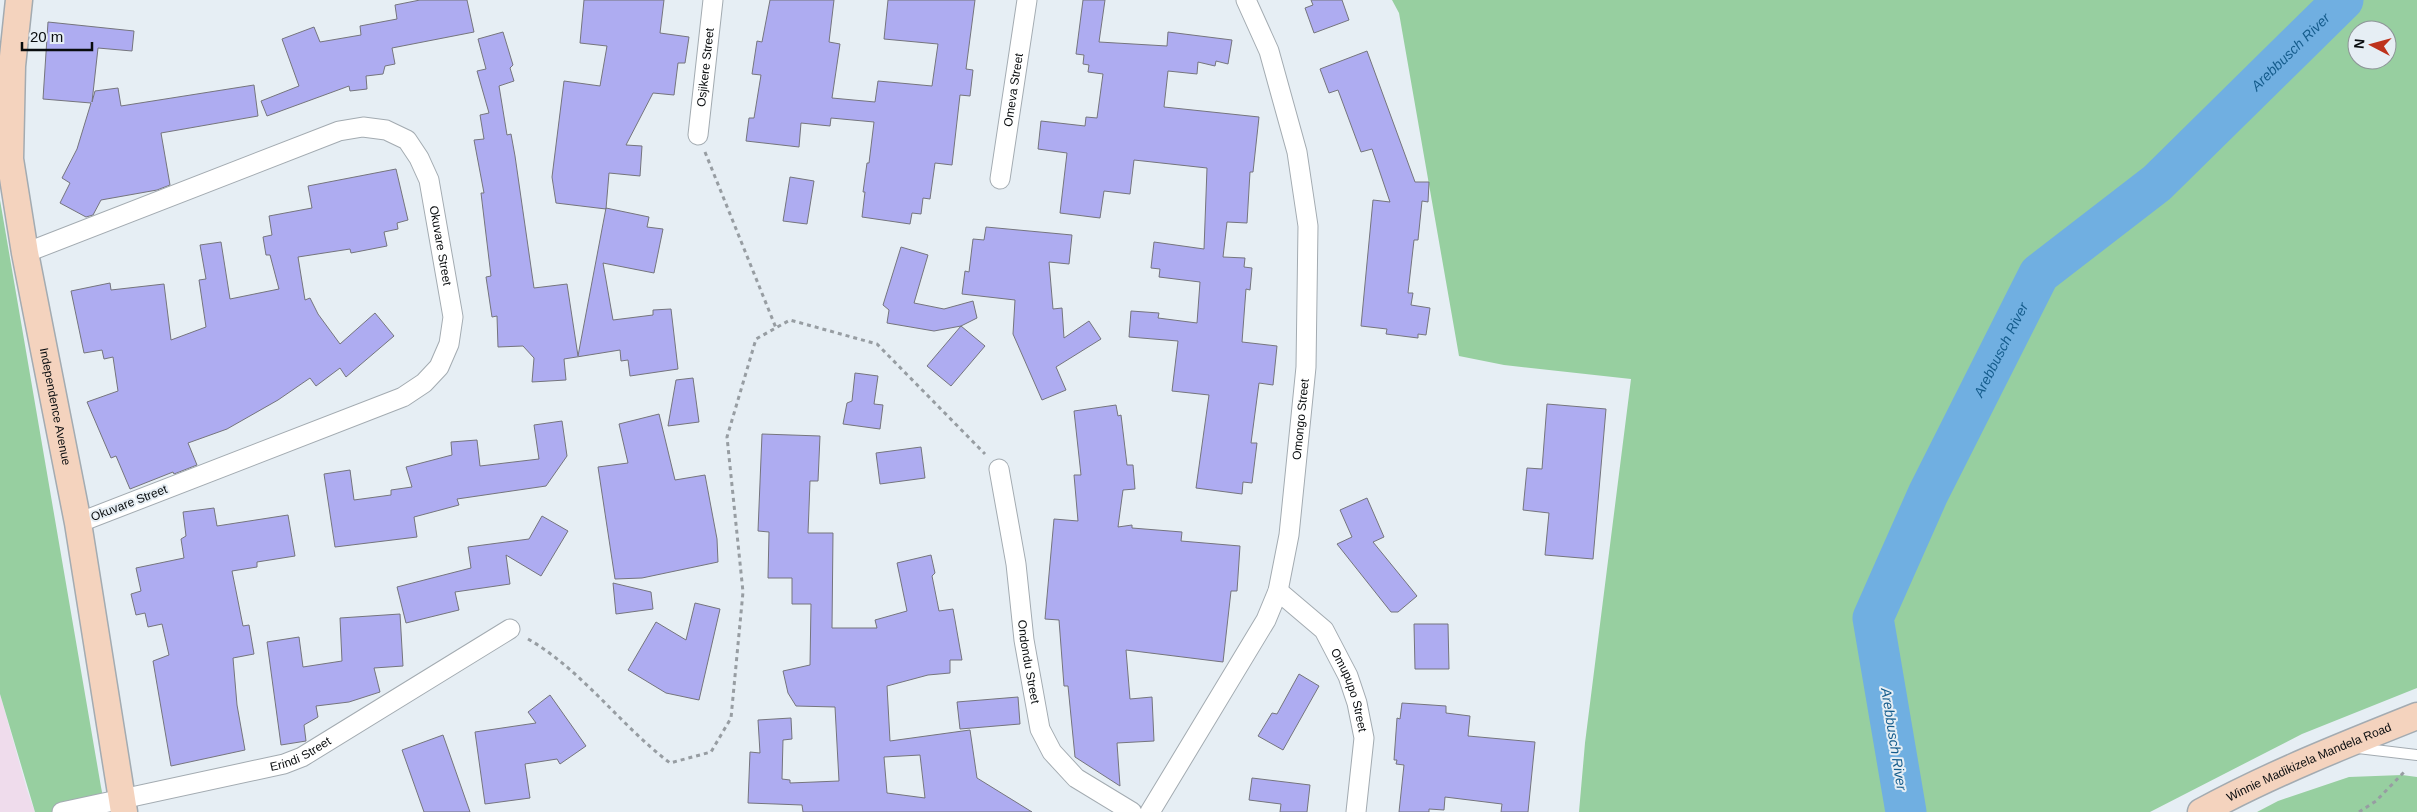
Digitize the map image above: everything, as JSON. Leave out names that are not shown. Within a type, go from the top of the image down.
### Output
[{"type":"main road","name":"Independence Avenue","points":[[19,0],[6,92],[10,159],[25,253],[78,522],[123,806]]},
{"type":"main road","name":"Winnie Madikizela Mandela Road","points":[[2201,812],[2245,788],[2341,746],[2417,716]]},
{"type":"street","name":"Osjikere Street","points":[[698,135],[713,0]]},
{"type":"street","name":"Omeva Street","points":[[1000,179],[1027,0]]},
{"type":"street","name":"Omongo Street","points":[[1150,812],[1266,620],[1278,591],[1289,535],[1306,367],[1308,226],[1297,152],[1268,51],[1246,0]]},
{"type":"street","name":"Okuvare Street","points":[[25,253],[339,131],[363,127],[386,130],[407,140],[419,158],[428,180],[453,317],[449,344],[439,367],[424,383],[403,397],[78,522]]},
{"type":"street","name":"Ondondu Street","points":[[999,469],[1016,564],[1024,640],[1040,729],[1052,752],[1076,778],[1132,812]]},
{"type":"street","name":"Omupupo Street","points":[[1278,591],[1324,630],[1348,676],[1357,703],[1364,738],[1356,812]]},
{"type":"street","name":"Erindi Street","points":[[62,812],[123,806],[284,764],[302,757],[510,629]]},
{"type":"lane","points":[[2341,746],[2416,755]]},
{"type":"path","points":[[698,135],[776,328]]},
{"type":"path","points":[[510,629],[552,653],[644,743],[670,763],[711,752],[731,718],[743,592],[727,438],[756,339],[790,320],[877,344],[999,469]]},
{"type":"path","points":[[2359,812],[2376,801],[2402,775],[2416,755]]},
{"type":"shaded area","points":[[0,694],[27,790],[35,812],[0,812]]},
{"type":"green space","points":[[1392,0],[2417,0],[2417,688],[2302,734],[2150,812],[1579,812],[1585,743],[1631,379],[1504,365],[1459,356],[1399,13]]},
{"type":"green space","points":[[0,200],[106,812],[35,812],[0,694]]},
{"type":"green space","points":[[2402,775],[2417,777],[2417,812],[2257,812],[2278,801],[2349,777]]},
{"type":"building","points":[[420,0],[467,0],[474,32],[392,48],[395,64],[385,66],[383,74],[366,76],[367,89],[350,91],[349,86],[267,116],[261,101],[299,86],[282,39],[314,27],[320,42],[361,35],[360,26],[397,19],[395,5]]},
{"type":"building","points":[[584,0],[664,0],[660,33],[689,37],[685,63],[678,63],[674,95],[653,93],[626,145],[642,146],[640,176],[609,173],[606,209],[556,203],[552,177],[564,81],[600,86],[607,46],[580,43]]},
{"type":"building","points":[[770,0],[834,0],[829,42],[840,44],[832,98],[875,102],[878,81],[932,86],[938,44],[884,39],[888,0],[975,0],[966,69],[973,70],[970,96],[960,95],[952,165],[935,163],[930,199],[923,198],[921,214],[912,213],[910,224],[862,217],[865,192],[863,192],[874,122],[831,118],[830,126],[801,123],[799,147],[746,141],[749,118],[754,118],[761,75],[752,74],[757,41],[762,42]]},
{"type":"building","points":[[1083,0],[1105,0],[1099,42],[1167,46],[1168,32],[1232,40],[1228,64],[1216,61],[1215,66],[1198,62],[1197,74],[1168,71],[1164,107],[1259,117],[1253,172],[1250,172],[1247,223],[1227,222],[1223,257],[1245,258],[1244,267],[1252,268],[1250,290],[1246,289],[1242,342],[1277,346],[1273,385],[1259,383],[1251,443],[1257,443],[1252,483],[1243,482],[1242,494],[1196,488],[1209,395],[1172,391],[1178,341],[1129,337],[1131,311],[1159,313],[1158,318],[1197,323],[1200,282],[1159,277],[1160,269],[1151,268],[1154,242],[1204,249],[1207,168],[1134,160],[1130,194],[1104,191],[1100,218],[1060,213],[1067,153],[1038,149],[1041,121],[1085,126],[1086,117],[1097,118],[1103,74],[1088,72],[1089,65],[1083,64],[1084,55],[1076,54]]},
{"type":"building","points":[[1311,0],[1342,0],[1349,20],[1314,33],[1305,8],[1313,5]]},
{"type":"building","points":[[48,22],[134,31],[132,51],[98,48],[92,102],[95,91],[118,88],[121,106],[254,85],[258,116],[161,133],[170,185],[157,190],[101,200],[93,215],[86,217],[60,203],[70,183],[62,178],[77,149],[91,103],[43,99]]},
{"type":"building","points":[[503,32],[513,65],[510,68],[514,81],[499,86],[507,135],[511,134],[515,156],[534,288],[567,284],[578,356],[606,208],[649,217],[647,227],[663,229],[654,273],[603,263],[613,320],[653,315],[653,310],[671,309],[678,369],[630,376],[628,360],[621,361],[620,350],[564,359],[566,380],[532,382],[534,358],[523,346],[498,347],[497,316],[492,317],[486,277],[491,276],[481,193],[484,193],[474,140],[484,139],[480,115],[489,113],[477,71],[486,69],[478,39]]},
{"type":"building","points":[[1367,51],[1415,182],[1429,182],[1428,202],[1422,201],[1418,240],[1414,240],[1408,293],[1413,293],[1411,305],[1430,308],[1426,335],[1418,334],[1418,338],[1386,334],[1387,329],[1361,326],[1373,200],[1390,202],[1372,149],[1361,152],[1338,90],[1329,93],[1320,69]]},
{"type":"building","points":[[396,169],[408,220],[397,223],[398,229],[384,232],[387,246],[351,253],[350,249],[298,257],[305,300],[310,298],[318,314],[340,344],[375,313],[394,336],[346,377],[340,368],[316,386],[310,378],[278,400],[227,429],[188,443],[197,465],[174,474],[173,472],[130,489],[116,456],[111,458],[87,402],[118,391],[113,357],[104,359],[102,350],[84,353],[71,291],[110,283],[111,290],[164,284],[171,340],[206,327],[199,280],[206,279],[200,245],[221,242],[230,299],[279,289],[270,255],[266,255],[263,237],[272,235],[269,216],[312,208],[308,186]]},
{"type":"building","points":[[790,177],[814,181],[807,224],[783,221]]},
{"type":"building","points":[[986,227],[1072,235],[1069,264],[1049,262],[1053,309],[1062,308],[1064,338],[1089,321],[1101,339],[1056,367],[1066,390],[1042,400],[1013,334],[1015,300],[962,294],[965,271],[969,272],[973,239],[984,240]]},
{"type":"building","points":[[901,247],[928,255],[914,303],[944,309],[973,301],[977,318],[961,326],[934,331],[887,323],[889,310],[883,305]]},
{"type":"building","points":[[961,326],[985,346],[951,386],[927,366]]},
{"type":"building","points":[[855,373],[878,376],[874,404],[883,405],[880,429],[843,424],[847,403],[852,401]]},
{"type":"building","points":[[693,378],[699,422],[668,426],[676,380]]},
{"type":"building","points":[[1547,404],[1606,409],[1593,559],[1545,555],[1549,513],[1523,510],[1527,468],[1542,469]]},
{"type":"building","points":[[1116,405],[1118,416],[1121,415],[1127,465],[1133,465],[1135,489],[1123,490],[1118,527],[1132,525],[1132,528],[1182,532],[1181,541],[1240,546],[1237,591],[1231,591],[1223,662],[1126,650],[1130,699],[1152,697],[1154,741],[1117,743],[1120,786],[1075,757],[1068,686],[1064,686],[1059,620],[1045,619],[1054,519],[1078,521],[1074,475],[1081,475],[1074,411]]},
{"type":"building","points":[[659,414],[675,480],[705,475],[717,539],[718,562],[642,578],[615,579],[598,467],[628,463],[619,424]]},
{"type":"building","points":[[562,421],[567,456],[546,486],[457,499],[459,505],[414,517],[417,537],[335,547],[324,474],[350,470],[354,500],[391,495],[391,490],[412,487],[406,467],[452,455],[451,442],[477,440],[480,466],[539,459],[534,425]]},
{"type":"building","points":[[762,434],[820,436],[818,481],[810,481],[808,533],[833,533],[832,628],[877,628],[875,620],[907,611],[897,563],[931,555],[935,573],[932,576],[939,611],[953,609],[962,660],[950,660],[950,673],[928,675],[887,686],[890,741],[970,730],[977,778],[1032,812],[803,812],[802,805],[748,803],[750,752],[760,753],[758,720],[791,718],[792,739],[783,740],[782,779],[790,780],[790,783],[839,781],[835,707],[796,706],[788,693],[783,671],[810,665],[811,604],[792,604],[792,578],[768,578],[769,532],[758,531]],"holes":[[[920,755],[925,798],[887,793],[884,757]]]},
{"type":"building","points":[[921,447],[925,478],[880,484],[876,453]]},
{"type":"building","points":[[1367,498],[1384,537],[1373,542],[1417,596],[1398,612],[1391,612],[1337,544],[1352,537],[1340,510]]},
{"type":"building","points":[[214,508],[217,526],[288,515],[295,556],[257,562],[257,567],[232,571],[243,626],[249,625],[254,654],[233,658],[237,705],[245,750],[171,766],[153,661],[169,655],[162,624],[148,627],[145,613],[136,615],[131,594],[141,591],[136,568],[184,558],[181,539],[186,536],[183,512]]},
{"type":"building","points":[[542,516],[568,531],[541,576],[506,555],[510,584],[455,592],[459,610],[406,623],[397,587],[471,568],[468,547],[529,539]]},
{"type":"building","points":[[613,583],[651,592],[653,609],[616,614]]},
{"type":"building","points":[[695,603],[720,609],[699,700],[666,693],[628,670],[656,622],[686,640]]},
{"type":"building","points":[[400,614],[403,666],[374,668],[380,692],[349,702],[316,706],[318,717],[304,725],[306,741],[281,745],[267,642],[299,637],[303,667],[342,661],[340,618]]},
{"type":"building","points":[[1414,624],[1448,624],[1449,669],[1415,669]]},
{"type":"building","points":[[1299,674],[1319,686],[1283,750],[1258,736],[1272,713],[1277,714]]},
{"type":"building","points":[[550,695],[586,746],[560,764],[557,759],[525,764],[530,798],[485,804],[475,732],[536,723],[528,712]]},
{"type":"building","points":[[1018,697],[1020,724],[960,729],[957,702]]},
{"type":"building","points":[[1402,703],[1446,706],[1446,713],[1470,716],[1468,736],[1535,742],[1528,812],[1501,812],[1502,804],[1445,797],[1444,810],[1429,809],[1429,812],[1399,812],[1404,765],[1396,764],[1397,760],[1394,760],[1397,718],[1400,719]]},
{"type":"building","points":[[443,735],[470,812],[424,812],[402,750]]},
{"type":"building","points":[[1252,778],[1310,785],[1307,812],[1280,812],[1281,804],[1249,800]]},
{"type":"waterway","name":"Arebbusch River","points":[[1906,812],[1873,618],[1928,494],[2039,274],[2157,183],[2343,0]]}]
